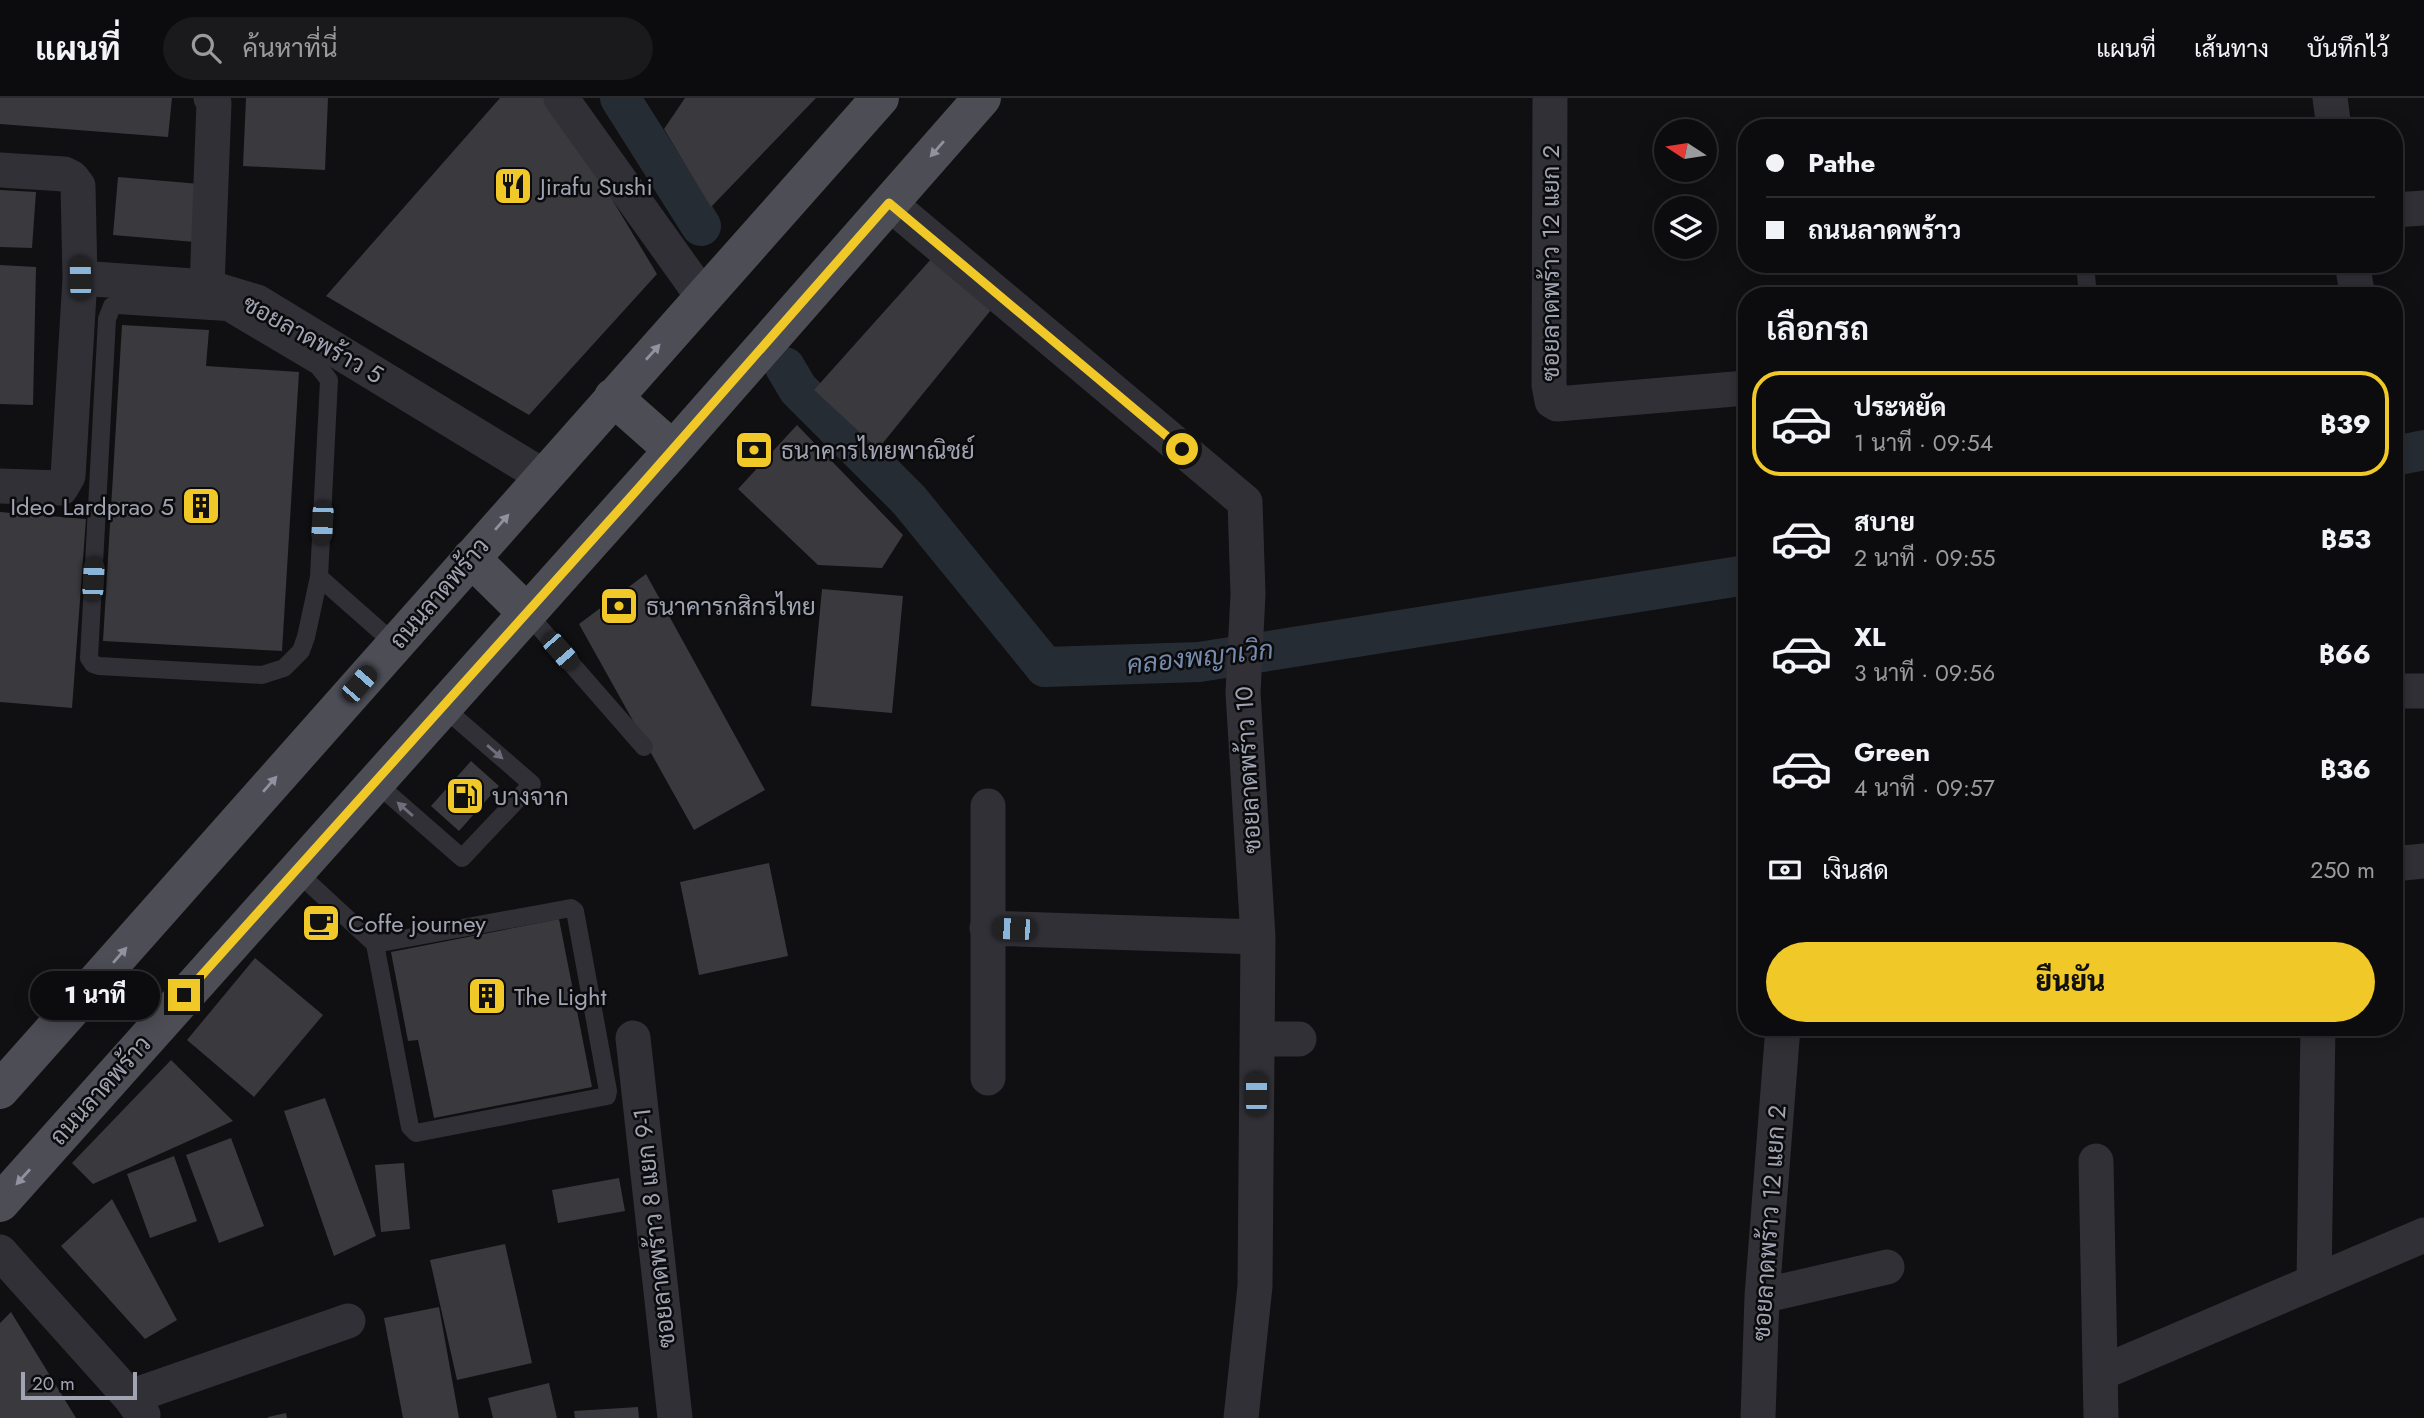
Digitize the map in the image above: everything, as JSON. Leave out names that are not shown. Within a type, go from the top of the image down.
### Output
[{"type":"main road","name":"ถนนลาดพร้าว","points":[[0,1090],[880,98]]},
{"type":"main road","name":"ถนนลาดพร้าว","points":[[0,1203],[673,450],[982,98]]},
{"type":"main road","points":[[613,397],[673,450]]},
{"type":"main road","points":[[471,558],[527,613]]},
{"type":"street","points":[[207,287],[214,103],[211,98]]},
{"type":"street","points":[[561,98],[703,297]]},
{"type":"street","name":"ซอยลาดพร้าว 12 แยก 2","points":[[1550,98],[1549,385],[1552,401],[1557,404],[1738,389]]},
{"type":"street","points":[[2330,98],[2333,119]]},
{"type":"street","points":[[0,170],[64,174],[72,178],[78,186],[80,278],[68,476],[61,488],[0,486]]},
{"type":"street","name":"ซอยลาดพร้าว 10","points":[[889,203],[1245,502],[1248,594],[1243,693],[1258,937],[1255,1286],[1241,1418]]},
{"type":"street","points":[[2403,209],[2424,208]]},
{"type":"street","name":"ซอยลาดพร้าว 5","points":[[80,278],[207,287],[257,302],[543,476]]},
{"type":"street","points":[[2403,691],[2424,691]]},
{"type":"street","points":[[988,806],[988,1078]]},
{"type":"street","points":[[2403,863],[2424,861]]},
{"type":"street","points":[[987,928],[1258,937]]},
{"type":"street","name":"ซอยลาดพร้าว 12 แยก 2","points":[[1758,1418],[1762,1296],[1782,1036]]},
{"type":"street","points":[[2314,1281],[2318,1036]]},
{"type":"street","name":"ซอยลาดพร้าว 8 แยก 9-1","points":[[633,1038],[675,1418]]},
{"type":"street","points":[[1257,1039],[1299,1039]]},
{"type":"street","points":[[2096,1161],[2101,1418]]},
{"type":"street","points":[[2101,1373],[2424,1235]]},
{"type":"street","points":[[0,1252],[138,1408],[348,1321]]},
{"type":"street","points":[[1762,1296],[1887,1267]]},
{"type":"lane","points":[[112,306],[227,312],[318,366],[327,375],[329,390],[319,577],[301,651],[284,668],[274,673],[262,675],[93,664],[89,658],[107,319],[112,306]]},
{"type":"lane","points":[[319,577],[395,644]]},
{"type":"lane","points":[[527,613],[644,747]]},
{"type":"lane","points":[[375,782],[462,858],[532,784],[443,707]]},
{"type":"lane","points":[[295,870],[375,944],[410,1127],[413,1131],[416,1133],[607,1096],[575,911],[571,908],[375,944]]},
{"type":"building","points":[[0,98],[172,98],[168,137],[0,124]]},
{"type":"building","points":[[246,98],[328,98],[325,170],[243,166]]},
{"type":"building","name":"Jirafu Sushi","points":[[500,98],[551,98],[657,274],[529,415],[326,296]]},
{"type":"building","points":[[685,98],[816,98],[711,207],[664,129]]},
{"type":"building","points":[[118,177],[200,184],[195,242],[113,235]]},
{"type":"building","points":[[0,190],[36,192],[32,248],[0,247]]},
{"type":"building","points":[[932,258],[991,310],[878,449],[814,390]]},
{"type":"building","points":[[0,265],[36,267],[33,405],[0,404]]},
{"type":"building","name":"Ideo Lardprao 5","points":[[122,325],[209,330],[206,366],[299,372],[282,651],[103,641]]},
{"type":"building","points":[[797,425],[903,535],[882,568],[818,565],[738,489]]},
{"type":"building","points":[[0,512],[86,519],[72,708],[0,702]]},
{"type":"building","points":[[646,574],[765,790],[694,830],[579,624]]},
{"type":"building","points":[[822,589],[903,596],[892,713],[811,706]]},
{"type":"building","name":"บางจาก","points":[[471,761],[499,786],[459,831],[431,806]]},
{"type":"building","points":[[769,863],[788,956],[699,975],[680,882]]},
{"type":"building","name":"Coffe journey","points":[[306,908],[326,909],[340,936],[313,940]]},
{"type":"building","name":"The Light","points":[[559,919],[592,1087],[434,1118],[418,1040],[408,1041],[391,952]]},
{"type":"building","points":[[255,958],[323,1015],[254,1097],[187,1040]]},
{"type":"building","points":[[171,1060],[233,1121],[93,1184],[72,1163]]},
{"type":"building","points":[[325,1098],[376,1236],[334,1256],[284,1111]]},
{"type":"building","points":[[231,1138],[264,1226],[219,1243],[186,1155]]},
{"type":"building","points":[[174,1156],[197,1221],[150,1238],[127,1174]]},
{"type":"building","points":[[404,1163],[410,1229],[381,1232],[375,1165]]},
{"type":"building","points":[[619,1178],[625,1211],[558,1223],[552,1190]]},
{"type":"building","points":[[112,1199],[177,1320],[145,1339],[61,1246]]},
{"type":"building","points":[[505,1244],[532,1363],[457,1380],[430,1260]]},
{"type":"building","points":[[439,1307],[459,1418],[403,1418],[384,1318]]},
{"type":"building","points":[[11,1312],[76,1418],[0,1418],[0,1323]]},
{"type":"building","points":[[549,1383],[557,1418],[493,1418],[488,1398]]},
{"type":"building","points":[[638,1407],[639,1418],[575,1418],[574,1411]]},
{"type":"building","points":[[286,1413],[287,1418],[268,1418],[268,1417]]},
{"type":"waterway","name":"คลองพญาเวิก","points":[[620,98],[701,226]]},
{"type":"waterway","name":"คลองพญาเวิก","points":[[785,367],[798,389],[909,500],[1045,667],[1199,662],[1738,576]]},
{"type":"waterway","name":"คลองพญาเวิก","points":[[2403,454],[2424,450]]},
{"type":"place","name":"Jirafu Sushi","points":[[513,186]]},
{"type":"place","name":"ธนาคารไทยพาณิชย์","points":[[754,450]]},
{"type":"place","name":"Ideo Lardprao 5","points":[[201,506]]},
{"type":"place","name":"ธนาคารกสิกรไทย","points":[[619,606]]},
{"type":"place","name":"บางจาก","points":[[465,796]]},
{"type":"place","name":"Coffe journey","points":[[321,923]]},
{"type":"place","name":"The Light","points":[[487,996]]},
{"type":"route","points":[[184,995],[636,491],[889,203],[1182,449]]}]
